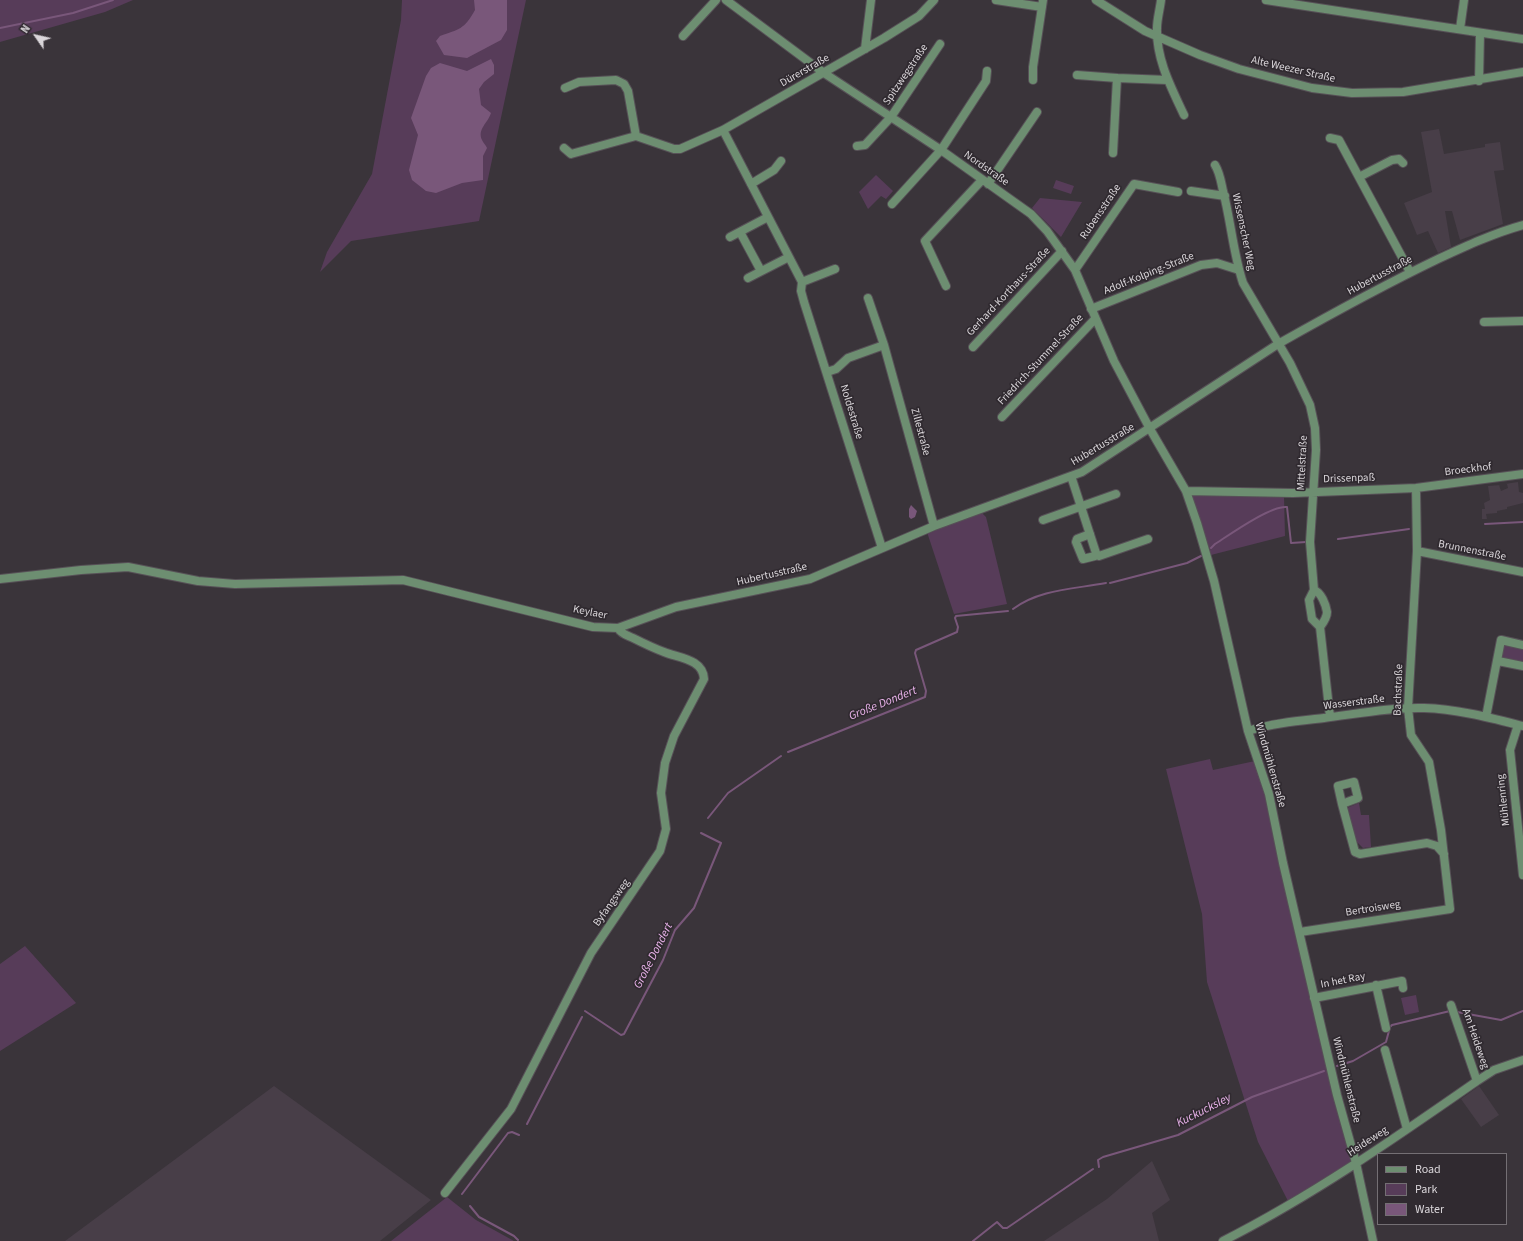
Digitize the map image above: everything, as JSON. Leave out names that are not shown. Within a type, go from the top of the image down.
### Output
[{"type":"street","points":[[683,36],[716,0]]},
{"type":"street","name":"Nordstraße","points":[[726,0],[824,73],[941,150],[1031,214],[1047,231],[1075,270],[1114,360],[1150,430]]},
{"type":"street","points":[[865,49],[871,0]]},
{"type":"street","name":"Dürerstraße","points":[[636,136],[674,149],[680,149],[724,130],[865,49],[918,16],[934,0]]},
{"type":"street","points":[[996,0],[1043,3],[1033,66],[1033,80]]},
{"type":"street","name":"Alte Weezer Straße","points":[[1096,0],[1158,37],[1239,69],[1312,88],[1375,94],[1403,92],[1523,72]]},
{"type":"street","points":[[1161,0],[1157,27],[1159,54],[1167,80],[1184,115]]},
{"type":"street","points":[[1266,0],[1523,39]]},
{"type":"street","points":[[1460,29],[1464,0]]},
{"type":"street","points":[[1479,80],[1480,33]]},
{"type":"street","name":"Spitzwegstraße","points":[[857,146],[865,145],[891,117],[940,44]]},
{"type":"street","points":[[892,204],[941,150],[986,81],[987,71]]},
{"type":"street","points":[[1077,75],[1167,80]]},
{"type":"street","points":[[1113,153],[1117,78]]},
{"type":"street","points":[[564,148],[571,154],[636,136],[628,90],[624,84],[616,80],[580,82],[565,88]]},
{"type":"street","points":[[946,286],[925,241],[985,182],[1037,112]]},
{"type":"street","name":"Noldestraße","points":[[724,130],[802,282],[801,291],[804,302],[882,548]]},
{"type":"street","points":[[1330,138],[1340,140],[1410,272]]},
{"type":"street","points":[[1359,177],[1392,160],[1399,159],[1403,163]]},
{"type":"street","points":[[752,184],[774,170],[781,161]]},
{"type":"street","name":"Wissenscher Weg","points":[[1215,165],[1218,170],[1225,196],[1239,270],[1243,283],[1278,344]]},
{"type":"street","name":"Rubensstraße","points":[[1075,270],[1134,184],[1178,192]]},
{"type":"street","points":[[1191,191],[1225,196]]},
{"type":"street","points":[[730,237],[768,218]]},
{"type":"street","name":"Hubertusstraße","points":[[618,628],[634,624],[676,608],[810,579],[934,526],[1082,472],[1150,430],[1278,344],[1410,272],[1486,237],[1523,224]]},
{"type":"street","points":[[740,232],[761,271]]},
{"type":"street","name":"Gerhard-Korthaus-Straße","points":[[973,347],[1062,251]]},
{"type":"street","points":[[748,278],[789,257]]},
{"type":"street","name":"Adolf-Kolping-Straße","points":[[1091,309],[1201,264],[1217,263],[1239,270]]},
{"type":"street","points":[[802,282],[835,269]]},
{"type":"street","name":"Zillestraße","points":[[868,298],[884,345],[934,526]]},
{"type":"street","name":"Friedrich-Stummel-Straße","points":[[1002,417],[1095,319]]},
{"type":"street","points":[[1484,322],[1523,321]]},
{"type":"street","name":"Mittelstraße","points":[[1278,344],[1290,363],[1310,405],[1315,428],[1316,442],[1310,542],[1314,590],[1309,600],[1312,619],[1320,627],[1330,717]]},
{"type":"street","points":[[827,372],[836,369],[848,358],[884,345]]},
{"type":"street","name":"Windmühlenstraße","points":[[1150,430],[1186,491],[1214,581],[1248,731],[1269,794],[1314,998],[1337,1094],[1356,1162],[1373,1241]]},
{"type":"street","name":"Broeckhof","points":[[1416,488],[1523,474]]},
{"type":"street","points":[[1071,476],[1096,555]]},
{"type":"street","name":"Drissenpaß","points":[[1186,491],[1293,493],[1312,491],[1416,488]]},
{"type":"street","name":"Bachstraße","points":[[1416,488],[1417,551],[1408,708],[1411,735],[1429,762],[1444,855],[1450,909]]},
{"type":"street","points":[[1043,520],[1116,494]]},
{"type":"street","points":[[1090,534],[1077,539],[1076,542],[1082,559],[1096,555],[1099,556],[1148,539]]},
{"type":"street","name":"Brunnenstraße","points":[[1417,551],[1523,572]]},
{"type":"street","name":"Keylaer","points":[[0,579],[128,566],[198,582],[235,584],[404,580],[593,626],[618,628]]},
{"type":"street","name":"Mittelstraße","points":[[1314,590],[1321,596],[1327,612],[1326,618],[1320,627]]},
{"type":"street","points":[[634,624],[636,640]]},
{"type":"street","name":"Byfangsweg","points":[[445,1194],[511,1109],[591,953],[660,851],[666,829],[661,792],[665,763],[674,736],[704,679],[704,673],[697,664],[690,660],[664,652],[636,640],[620,632],[618,628]]},
{"type":"street","points":[[1486,717],[1501,640],[1523,645]]},
{"type":"street","points":[[1498,661],[1523,666]]},
{"type":"street","name":"Wasserstraße","points":[[1248,731],[1271,724],[1408,708],[1425,708],[1486,717],[1520,725]]},
{"type":"street","name":"Mühlenring","points":[[1520,725],[1510,750],[1523,875]]},
{"type":"street","points":[[1342,804],[1355,852],[1360,854],[1426,843],[1434,838],[1440,830]]},
{"type":"street","points":[[1426,843],[1437,846],[1444,855]]},
{"type":"street","name":"Bertroisweg","points":[[1300,932],[1450,909]]},
{"type":"street","name":"In het Ray","points":[[1314,998],[1402,981],[1403,988]]},
{"type":"street","name":"In het Ray","points":[[1376,985],[1386,1028]]},
{"type":"street","name":"Am Heideweg","points":[[1451,1005],[1477,1081]]},
{"type":"street","points":[[1385,1050],[1407,1129]]},
{"type":"street","name":"Heideweg","points":[[1223,1241],[1267,1218],[1356,1162],[1494,1070],[1523,1060]]},
{"type":"shaded area","points":[[1439,129],[1444,154],[1485,147],[1485,144],[1500,142],[1504,170],[1494,171],[1503,224],[1460,240],[1452,211],[1445,211],[1451,247],[1438,253],[1428,231],[1417,235],[1404,203],[1432,192],[1421,132]]},
{"type":"shaded area","points":[[1518,482],[1519,492],[1523,493],[1523,503],[1507,507],[1507,509],[1497,511],[1497,513],[1486,514],[1487,519],[1482,519],[1482,509],[1485,509],[1484,503],[1490,500],[1488,486],[1499,485],[1501,491],[1508,488],[1507,484],[1505,484]]},
{"type":"shaded area","points":[[274,1086],[431,1200],[380,1241],[65,1241]]},
{"type":"shaded area","points":[[1479,1086],[1499,1115],[1481,1127],[1461,1099]]},
{"type":"shaded area","points":[[1152,1161],[1170,1200],[1152,1213],[1159,1241],[1044,1241],[1107,1199]]},
{"type":"green space","points":[[0,0],[133,0],[105,12],[0,42]]},
{"type":"green space","points":[[402,0],[526,0],[479,221],[351,241],[320,272],[327,252],[372,174],[401,20]]},
{"type":"green space","points":[[876,175],[893,191],[886,199],[881,196],[868,209],[859,192]]},
{"type":"green space","points":[[1056,180],[1074,186],[1071,194],[1053,188]]},
{"type":"green space","points":[[1040,198],[1082,202],[1061,237],[1032,208]]},
{"type":"green space","points":[[1191,493],[1284,496],[1285,536],[1211,555]]},
{"type":"green space","points":[[981,512],[986,517],[1007,604],[954,614],[927,532]]},
{"type":"green space","points":[[1503,644],[1523,647],[1523,663],[1501,659]]},
{"type":"green space","points":[[1210,759],[1213,770],[1255,761],[1269,794],[1353,1162],[1288,1201],[1258,1142],[1207,982],[1202,914],[1166,769]]},
{"type":"green space","points":[[1359,803],[1361,815],[1369,815],[1371,847],[1363,848],[1356,841],[1347,808]]},
{"type":"green space","points":[[25,946],[76,1003],[0,1051],[0,964]]},
{"type":"green space","points":[[1416,995],[1419,1012],[1405,1015],[1401,998]]},
{"type":"green space","points":[[447,1197],[476,1220],[514,1241],[391,1241]]},
{"type":"water","points":[[474,0],[507,0],[507,30],[501,40],[467,58],[444,55],[436,41],[440,36],[457,30],[468,22],[475,10]]},
{"type":"water","points":[[491,59],[494,65],[494,74],[484,82],[479,89],[481,105],[491,113],[481,133],[482,140],[487,148],[483,156],[483,180],[462,183],[436,193],[426,191],[412,180],[409,170],[418,135],[411,118],[426,76],[431,68],[440,63],[467,71]]},
{"type":"water","points":[[911,505],[917,511],[915,517],[911,519],[909,517],[909,509]]},
{"type":"waterway","points":[[0,28],[73,13],[113,0]]},
{"type":"waterway","points":[[1211,548],[1230,534],[1261,515],[1287,507],[1291,543],[1306,542]]},
{"type":"waterway","points":[[1485,524],[1523,522]]},
{"type":"waterway","points":[[1338,539],[1409,529]]},
{"type":"waterway","points":[[1110,583],[1187,563],[1203,555]]},
{"type":"waterway","points":[[1013,609],[1034,597],[1058,591],[1106,583]]},
{"type":"waterway","name":"Große Dondert","points":[[788,752],[925,697],[926,691],[915,653],[916,650],[957,632],[958,627],[955,618],[956,616],[1008,611]]},
{"type":"waterway","name":"Große Dondert","points":[[708,818],[728,793],[781,756]]},
{"type":"waterway","name":"Große Dondert","points":[[585,1011],[621,1035],[624,1034],[663,960],[675,930],[694,908],[721,843],[701,833]]},
{"type":"waterway","name":"Kuckucksley","points":[[1337,1066],[1353,1061],[1386,1042],[1390,1027],[1392,1025],[1450,1011]]},
{"type":"waterway","name":"Kuckucksley","points":[[1457,1012],[1501,1020],[1523,1011]]},
{"type":"waterway","name":"Große Dondert","points":[[527,1124],[582,1017]]},
{"type":"waterway","name":"Kuckucksley","points":[[1099,1167],[1098,1160],[1103,1157],[1178,1135],[1252,1097],[1324,1071]]},
{"type":"waterway","name":"Große Dondert","points":[[462,1194],[508,1133],[512,1132],[519,1135]]},
{"type":"waterway","name":"Kuckucksley","points":[[973,1241],[997,1222],[1003,1228],[1007,1228],[1093,1169]]},
{"type":"waterway","name":"Große Dondert","points":[[470,1206],[479,1217],[514,1236],[518,1240]]}]
